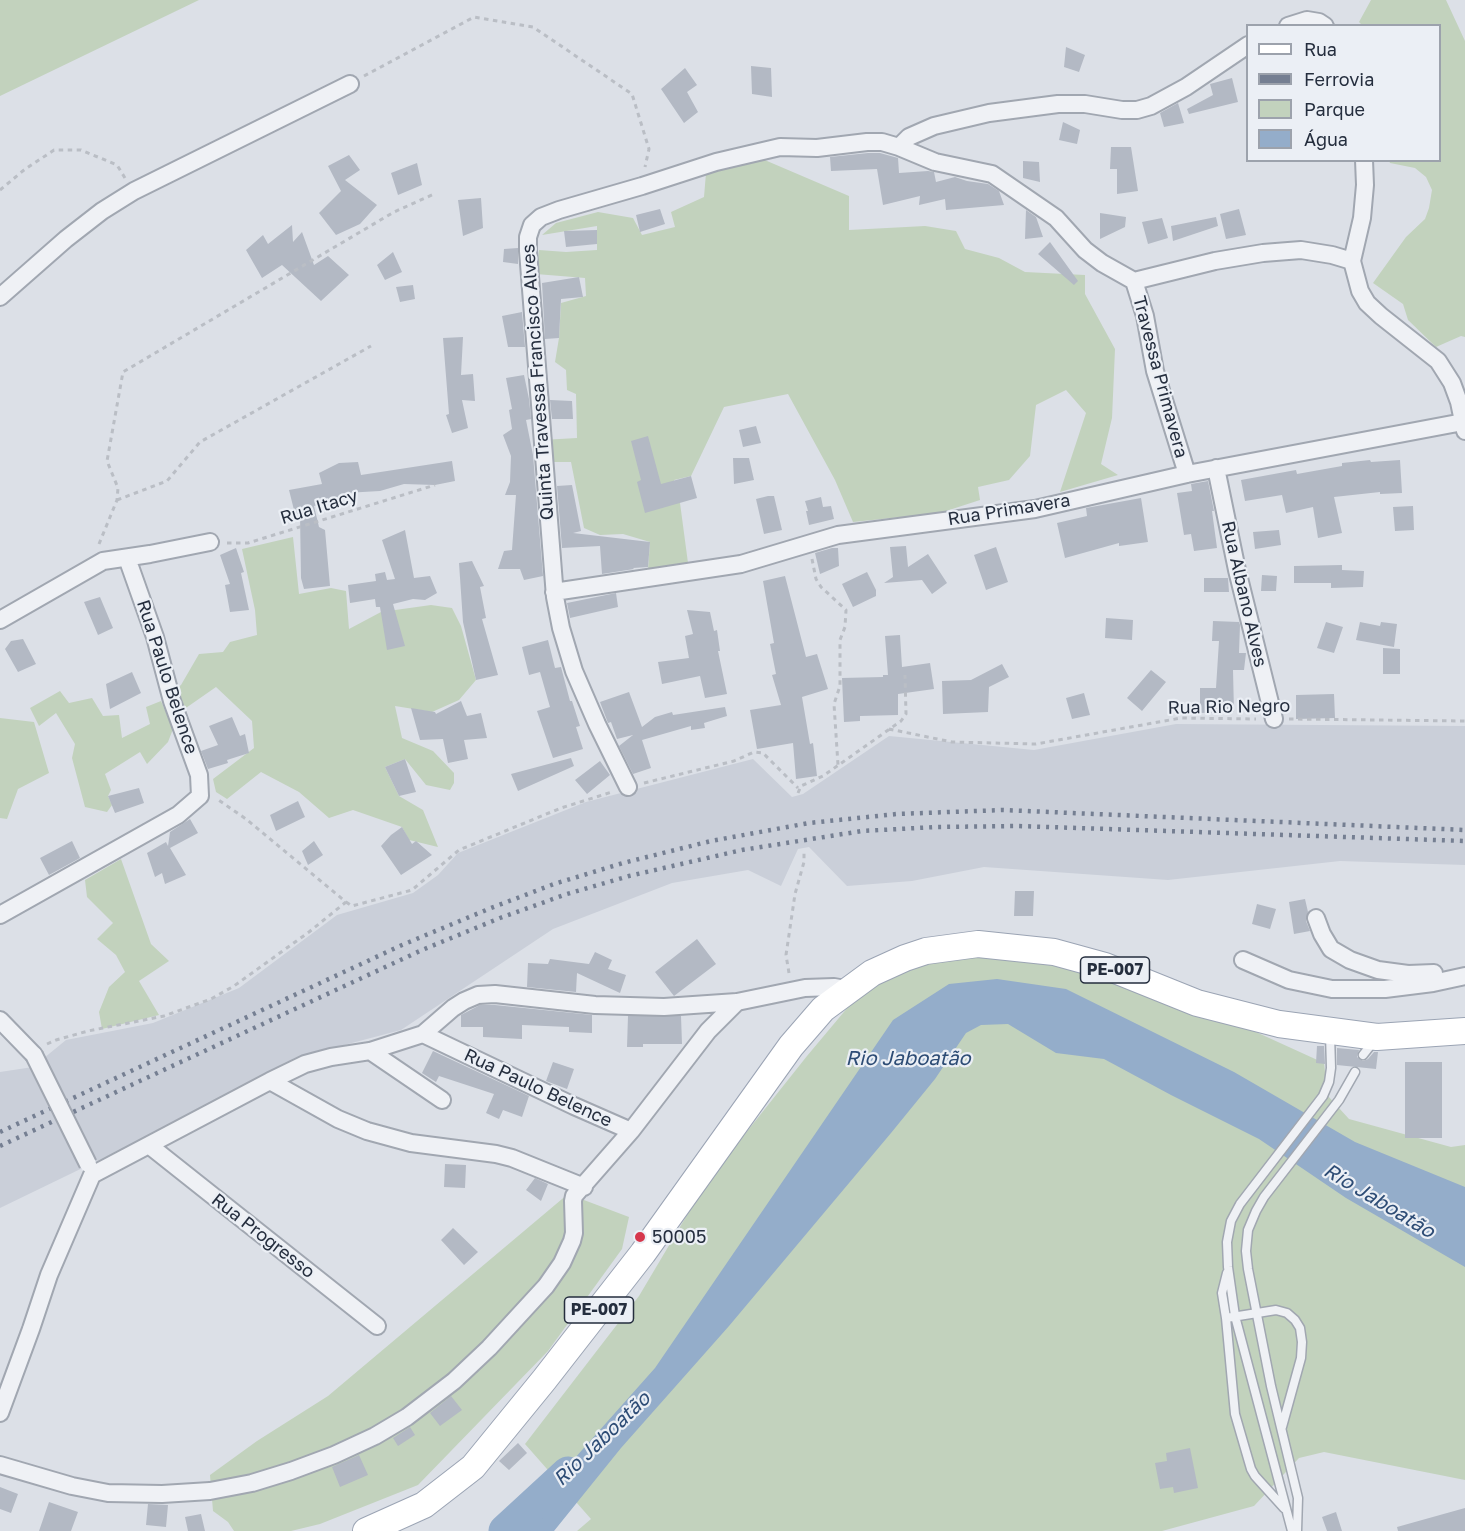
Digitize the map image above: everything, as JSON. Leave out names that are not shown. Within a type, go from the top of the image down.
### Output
[{"type":"main road","name":"PE-007","points":[[366,1531],[424,1505],[473,1467],[643,1253],[791,1046],[823,1010],[872,973],[926,951],[978,944],[1054,952],[1105,966],[1197,1003],[1279,1024],[1330,1030],[1370,1046],[1465,1031]]},
{"type":"street","points":[[1294,24],[1307,20],[1322,24]]},
{"type":"street","points":[[899,147],[909,137],[934,126],[989,113],[1058,104],[1085,104],[1122,110],[1137,110],[1151,106],[1186,87],[1246,46]]},
{"type":"street","points":[[0,297],[75,232],[102,211],[134,191],[350,84]]},
{"type":"street","name":"Travessa Primavera","points":[[642,186],[716,162],[780,147],[817,148],[867,142],[882,142],[935,162],[999,177],[1056,218],[1085,250],[1134,281],[1145,316],[1155,371],[1187,474]]},
{"type":"street","points":[[1364,162],[1362,218],[1352,261],[1360,291],[1367,303],[1398,331],[1438,361],[1452,383],[1464,426]]},
{"type":"street","name":"Quinta Travessa Francisco Alves","points":[[628,787],[574,671],[561,628],[554,592],[544,482],[528,237],[532,225],[541,217],[642,186]]},
{"type":"street","points":[[1134,281],[1215,261],[1263,253],[1301,250],[1352,261]]},
{"type":"street","name":"Rua Primavera","points":[[554,592],[741,564],[838,535],[1035,508],[1216,468],[1464,426]]},
{"type":"street","name":"Rua Albano Alves","points":[[1216,468],[1237,570],[1274,719]]},
{"type":"street","points":[[0,620],[103,561],[210,542]]},
{"type":"street","name":"Rua Paulo Belence","points":[[127,558],[155,637],[172,701],[199,775],[200,792]]},
{"type":"street","points":[[0,915],[178,815],[200,792]]},
{"type":"street","points":[[1316,918],[1331,950],[1378,970],[1408,974],[1465,971]]},
{"type":"street","points":[[1243,960],[1289,980],[1332,989],[1385,989],[1465,976]]},
{"type":"street","points":[[0,1413],[49,1275],[90,1170],[150,1146],[305,1064],[370,1051],[423,1034],[464,1001],[485,994],[634,1007],[737,1002],[805,988],[834,987],[851,990]]},
{"type":"street","name":"Rua Paulo Belence","points":[[423,1034],[631,1131],[708,1031],[737,1002]]},
{"type":"street","points":[[0,1020],[33,1053],[90,1170]]},
{"type":"street","points":[[370,1051],[442,1100]]},
{"type":"street","points":[[270,1081],[338,1119],[367,1131],[411,1143],[512,1158],[584,1187]]},
{"type":"street","points":[[0,1465],[72,1486],[108,1493],[162,1494],[210,1491],[252,1483],[291,1471],[375,1436],[407,1417],[454,1381],[489,1348],[546,1286],[562,1263],[572,1240],[574,1196],[631,1131]]},
{"type":"street","name":"Rua Progresso","points":[[150,1146],[377,1326]]},
{"type":"lane","points":[[1286,1510],[1251,1469],[1235,1414],[1227,1242],[1231,1221],[1240,1204],[1323,1096],[1329,1082],[1331,1068],[1330,1030]]},
{"type":"lane","points":[[1297,1531],[1298,1498],[1281,1431],[1256,1312],[1246,1251],[1248,1230],[1256,1211],[1280,1175],[1339,1100],[1355,1072]]},
{"type":"lane","points":[[1230,1317],[1276,1310],[1287,1313],[1300,1329],[1301,1358],[1281,1431]]},
{"type":"lane","points":[[1230,1317],[1292,1531]]},
{"type":"path","points":[[350,84],[474,17],[533,27],[632,94],[649,149],[642,186]]},
{"type":"path","points":[[0,190],[54,150],[81,150],[117,165],[134,191]]},
{"type":"path","points":[[89,567],[117,500],[118,488],[106,461],[123,372],[394,212],[434,194]]},
{"type":"path","points":[[117,500],[166,480],[200,442],[371,346]]},
{"type":"path","name":"Rua Itacy","points":[[210,542],[248,543],[435,485]]},
{"type":"path","points":[[809,544],[816,579],[828,595],[846,610],[840,640],[840,686],[834,704],[838,765]]},
{"type":"path","points":[[200,792],[246,819],[352,906],[412,890],[459,850],[561,808],[628,787],[734,761],[754,752],[763,753],[798,790],[816,780],[901,720],[906,714],[905,675]]},
{"type":"path","name":"Rua Rio Negro","points":[[889,729],[952,742],[1036,744],[1181,718],[1465,721]]},
{"type":"path","points":[[789,971],[786,955],[795,894],[804,862],[804,850]]},
{"type":"path","points":[[33,1053],[56,1040],[88,1031],[164,1016],[211,999],[244,979],[346,902]]},
{"type":"shaded area","points":[[1176,724],[1465,726],[1465,865],[1340,861],[1168,880],[984,867],[912,881],[847,886],[809,847],[798,849],[781,886],[748,870],[672,883],[553,929],[401,1030],[295,1058],[225,1099],[0,1208],[0,1072],[33,1067],[66,1040],[153,1023],[239,988],[337,915],[413,893],[438,875],[458,853],[586,802],[753,759],[792,797],[803,794],[889,736],[1034,750]]},
{"type":"green space","points":[[0,0],[199,0],[0,96]]},
{"type":"green space","points":[[1371,0],[1446,0],[1465,41],[1465,337],[1461,336],[1436,347],[1408,320],[1403,304],[1373,283],[1406,237],[1425,219],[1429,208],[1432,190],[1426,177],[1415,168],[1390,162],[1441,162],[1441,24],[1361,24],[1359,22]]},
{"type":"green space","points":[[760,158],[849,196],[849,230],[925,226],[956,231],[965,249],[999,258],[1025,272],[1085,275],[1085,294],[1115,349],[1112,418],[1101,464],[1118,475],[1060,492],[1086,413],[1066,390],[1036,405],[1030,456],[1009,480],[978,487],[980,500],[940,513],[853,522],[835,480],[788,394],[724,407],[691,476],[674,480],[680,503],[688,563],[648,569],[650,542],[623,534],[600,535],[584,528],[571,462],[550,462],[542,440],[577,438],[576,394],[567,390],[566,370],[555,362],[561,303],[586,296],[585,278],[536,274],[539,250],[566,252],[597,250],[597,226],[542,235],[556,223],[598,212],[633,218],[642,235],[675,227],[671,212],[704,197],[706,173]]},
{"type":"green space","points":[[293,537],[299,594],[331,588],[346,591],[349,629],[381,612],[431,605],[452,608],[461,626],[476,680],[459,700],[432,712],[395,706],[402,738],[433,751],[454,773],[454,783],[450,790],[426,785],[405,759],[385,767],[399,796],[423,810],[438,847],[409,840],[402,827],[353,810],[329,818],[299,792],[261,772],[227,799],[216,792],[213,779],[254,748],[252,721],[216,687],[183,710],[174,690],[181,685],[199,654],[223,652],[230,642],[257,635],[255,610],[242,549]]},
{"type":"green space","points":[[60,691],[69,703],[92,698],[103,716],[119,715],[122,738],[150,724],[146,707],[161,701],[173,729],[168,742],[147,764],[140,752],[105,774],[111,790],[108,796],[112,805],[107,812],[85,807],[72,758],[75,744],[56,713],[39,726],[30,708]]},
{"type":"green space","points":[[0,718],[34,722],[49,773],[18,789],[7,819],[0,818]]},
{"type":"green space","points":[[121,859],[151,944],[169,961],[139,981],[159,1015],[102,1029],[99,1012],[109,987],[125,972],[116,955],[97,939],[113,923],[87,897],[85,880]]},
{"type":"green space","points":[[980,952],[1103,975],[1234,1022],[1324,1063],[1328,1096],[1349,1119],[1451,1147],[1465,1145],[1465,1480],[1324,1452],[1299,1458],[1254,1506],[1162,1531],[577,1531],[591,1519],[525,1444],[639,1296],[706,1183],[864,988],[915,963]]},
{"type":"green space","points":[[568,1194],[629,1217],[622,1249],[548,1351],[418,1485],[320,1524],[291,1531],[234,1531],[228,1522],[213,1511],[210,1475],[257,1441],[328,1396]]},
{"type":"water","name":"Rio Jaboatão","points":[[997,979],[1066,989],[1234,1072],[1355,1142],[1465,1187],[1465,1267],[1346,1198],[1259,1139],[1104,1059],[1056,1053],[1008,1024],[981,1025],[966,1033],[935,1079],[891,1133],[729,1326],[621,1448],[554,1531],[510,1531],[655,1368],[893,1020],[949,984]]},
{"type":"building","points":[[1066,47],[1085,55],[1079,72],[1064,67]]},
{"type":"building","points":[[751,66],[771,68],[772,97],[752,94]]},
{"type":"building","points":[[685,68],[697,85],[687,92],[698,112],[684,123],[661,89]]},
{"type":"building","points":[[1232,78],[1238,102],[1189,114],[1187,109],[1213,95],[1210,84]]},
{"type":"building","points":[[1178,103],[1184,123],[1164,127],[1160,113]]},
{"type":"building","points":[[1063,122],[1080,130],[1077,144],[1059,140]]},
{"type":"building","points":[[1111,147],[1131,147],[1138,191],[1117,194],[1117,169],[1110,169]]},
{"type":"building","points":[[880,153],[898,158],[899,173],[928,171],[934,172],[936,182],[955,177],[988,184],[999,191],[1004,205],[946,210],[945,199],[919,205],[920,196],[883,205],[877,169],[831,171],[830,157]]},
{"type":"building","points":[[349,155],[360,170],[345,180],[377,205],[360,224],[336,235],[319,213],[341,191],[328,166]]},
{"type":"building","points":[[1023,161],[1039,162],[1040,182],[1023,178]]},
{"type":"building","points":[[417,163],[422,185],[398,195],[391,173]]},
{"type":"building","points":[[481,198],[483,228],[463,236],[458,200]]},
{"type":"building","points":[[660,209],[665,224],[640,232],[636,215]]},
{"type":"building","points":[[1239,209],[1246,235],[1226,239],[1220,214]]},
{"type":"building","points":[[1026,210],[1036,217],[1043,237],[1025,239]]},
{"type":"building","points":[[1100,213],[1126,217],[1125,227],[1100,239]]},
{"type":"building","points":[[1216,217],[1218,226],[1173,241],[1171,226]]},
{"type":"building","points":[[1162,218],[1168,238],[1148,244],[1142,222]]},
{"type":"building","points":[[292,225],[293,242],[302,232],[314,265],[328,256],[349,275],[321,301],[282,265],[262,278],[246,250],[263,235],[268,244]]},
{"type":"building","points":[[597,230],[597,244],[566,247],[564,231]]},
{"type":"building","points":[[1050,242],[1078,281],[1074,285],[1038,254]]},
{"type":"building","points":[[518,248],[518,264],[503,262],[504,249]]},
{"type":"building","points":[[393,252],[402,272],[385,280],[377,265]]},
{"type":"building","points":[[579,277],[583,297],[561,299],[559,338],[545,339],[542,283]]},
{"type":"building","points":[[413,285],[415,299],[400,302],[396,287]]},
{"type":"building","points":[[522,312],[525,347],[508,347],[502,316]]},
{"type":"building","points":[[463,337],[461,375],[473,374],[475,401],[462,400],[468,428],[452,433],[446,415],[449,414],[443,338]]},
{"type":"building","points":[[524,375],[531,419],[526,420],[533,455],[543,576],[524,580],[520,569],[498,569],[504,551],[512,550],[516,495],[505,495],[510,482],[511,456],[503,435],[512,429],[509,410],[512,409],[506,378]]},
{"type":"building","points":[[550,400],[572,401],[573,419],[552,419]]},
{"type":"building","points":[[756,426],[761,443],[743,447],[739,430]]},
{"type":"building","points":[[648,436],[661,484],[691,476],[697,498],[645,513],[637,482],[641,480],[631,441]]},
{"type":"building","points":[[733,458],[749,458],[754,480],[734,484]]},
{"type":"building","points":[[1370,460],[1371,462],[1400,460],[1402,493],[1380,494],[1380,492],[1334,497],[1342,533],[1318,538],[1313,507],[1286,513],[1282,495],[1245,501],[1241,480],[1296,470],[1297,474],[1342,466],[1342,463]]},
{"type":"building","points":[[452,461],[455,481],[435,485],[404,484],[380,491],[345,493],[346,498],[314,506],[319,527],[325,530],[330,586],[304,589],[301,578],[300,514],[295,514],[289,490],[322,484],[319,473],[339,463],[358,462],[361,475]]},
{"type":"building","points":[[1208,481],[1214,511],[1212,511],[1217,548],[1194,551],[1191,534],[1184,535],[1177,493],[1192,491],[1191,484]]},
{"type":"building","points":[[572,485],[581,531],[573,533],[650,542],[648,567],[602,574],[600,546],[562,548],[557,486]]},
{"type":"building","points":[[774,496],[782,530],[764,534],[756,499]]},
{"type":"building","points":[[821,497],[823,507],[831,506],[834,519],[809,525],[805,501]]},
{"type":"building","points":[[1141,498],[1148,542],[1119,546],[1119,543],[1065,558],[1057,523],[1087,516],[1086,508]]},
{"type":"building","points":[[1413,506],[1414,530],[1395,531],[1393,507]]},
{"type":"building","points":[[405,530],[414,578],[430,576],[437,593],[425,600],[413,599],[393,604],[405,646],[387,650],[380,607],[376,607],[375,599],[350,603],[348,585],[376,581],[375,574],[385,572],[387,580],[395,579],[382,540]]},
{"type":"building","points":[[1279,530],[1281,545],[1255,549],[1253,532]]},
{"type":"building","points":[[906,546],[908,567],[928,554],[947,583],[932,594],[922,580],[884,583],[893,577],[890,547]]},
{"type":"building","points":[[996,547],[1008,582],[986,590],[974,555]]},
{"type":"building","points":[[236,548],[244,572],[241,573],[249,610],[230,612],[225,585],[230,584],[220,555]]},
{"type":"building","points":[[838,548],[839,566],[820,574],[815,553]]},
{"type":"building","points":[[472,561],[484,586],[480,587],[486,618],[482,619],[498,675],[476,680],[463,622],[459,563]]},
{"type":"building","points":[[1342,565],[1342,570],[1364,571],[1363,587],[1331,588],[1331,583],[1294,583],[1294,566]]},
{"type":"building","points":[[867,572],[876,590],[876,596],[853,607],[842,584]]},
{"type":"building","points":[[1262,575],[1277,576],[1276,591],[1261,591]]},
{"type":"building","points":[[785,576],[806,657],[817,654],[828,689],[802,697],[810,744],[813,743],[817,776],[796,779],[793,743],[757,749],[750,710],[781,705],[772,675],[776,674],[770,644],[774,643],[763,581]]},
{"type":"building","points":[[1204,578],[1228,578],[1229,592],[1204,592]]},
{"type":"building","points":[[616,593],[618,607],[570,618],[567,603]]},
{"type":"building","points":[[100,597],[113,628],[98,635],[84,602]]},
{"type":"building","points":[[687,610],[710,612],[714,631],[717,630],[720,651],[718,651],[727,694],[705,698],[700,676],[662,684],[658,662],[689,658],[685,636],[693,634]]},
{"type":"building","points":[[1106,618],[1133,620],[1132,640],[1105,638]]},
{"type":"building","points":[[1213,621],[1239,622],[1240,625],[1239,653],[1246,653],[1244,670],[1233,670],[1234,712],[1200,713],[1200,688],[1216,688],[1219,641],[1212,641]]},
{"type":"building","points":[[1326,622],[1343,627],[1334,653],[1317,648]]},
{"type":"building","points":[[1360,622],[1380,626],[1381,622],[1397,624],[1394,647],[1356,640]]},
{"type":"building","points":[[900,635],[902,667],[930,663],[934,689],[898,694],[898,715],[860,716],[860,721],[844,722],[842,678],[888,675],[885,636]]},
{"type":"building","points":[[23,639],[36,664],[18,672],[5,649],[11,641]]},
{"type":"building","points":[[548,640],[555,668],[561,667],[570,701],[572,701],[580,726],[576,727],[583,749],[553,758],[537,711],[550,707],[540,672],[529,675],[522,647]]},
{"type":"building","points":[[1383,648],[1400,649],[1400,674],[1383,674]]},
{"type":"building","points":[[1002,664],[1009,677],[989,687],[988,712],[943,714],[942,681],[971,680]]},
{"type":"building","points":[[1151,670],[1166,682],[1142,711],[1127,698]]},
{"type":"building","points":[[132,672],[141,693],[110,709],[106,684]]},
{"type":"building","points":[[629,692],[642,727],[655,717],[672,712],[673,715],[725,707],[727,716],[704,723],[705,728],[691,730],[691,726],[642,740],[651,768],[633,774],[619,746],[633,735],[617,739],[600,702]]},
{"type":"building","points":[[1084,693],[1090,715],[1072,719],[1066,698]]},
{"type":"building","points":[[1334,694],[1335,718],[1296,719],[1296,695]]},
{"type":"building","points":[[461,701],[467,716],[481,713],[487,738],[464,740],[468,759],[448,763],[443,739],[420,740],[411,708],[436,714]]},
{"type":"building","points":[[232,717],[240,736],[245,734],[249,753],[208,769],[201,751],[218,745],[209,726]]},
{"type":"building","points":[[571,758],[574,766],[518,791],[511,774]]},
{"type":"building","points":[[405,759],[416,792],[399,796],[385,767]]},
{"type":"building","points":[[600,761],[610,775],[587,794],[575,780]]},
{"type":"building","points":[[139,788],[144,803],[115,813],[108,796]]},
{"type":"building","points":[[298,801],[305,817],[276,831],[270,815]]},
{"type":"building","points":[[190,819],[198,833],[170,848],[186,875],[165,884],[162,873],[155,877],[147,853],[166,842],[168,846],[170,832]]},
{"type":"building","points":[[402,827],[412,844],[416,841],[432,855],[401,875],[381,846]]},
{"type":"building","points":[[72,841],[80,858],[49,875],[40,858]]},
{"type":"building","points":[[314,841],[323,855],[308,865],[302,851]]},
{"type":"building","points":[[1015,891],[1034,891],[1033,916],[1014,916]]},
{"type":"building","points":[[1305,899],[1308,912],[1306,921],[1310,931],[1294,934],[1289,902]]},
{"type":"building","points":[[1257,904],[1276,909],[1270,929],[1252,924]]},
{"type":"building","points":[[697,939],[716,964],[674,996],[655,972]]},
{"type":"building","points":[[595,952],[612,960],[608,969],[626,975],[620,993],[577,973],[576,992],[527,987],[528,963],[548,964],[550,959],[589,964]]},
{"type":"building","points":[[480,1005],[592,1015],[592,1033],[569,1032],[569,1027],[522,1025],[522,1039],[483,1037],[483,1027],[461,1027],[461,1015]]},
{"type":"building","points":[[628,1016],[681,1016],[682,1044],[643,1044],[643,1047],[627,1047]]},
{"type":"building","points":[[1317,1046],[1324,1046],[1325,1064],[1316,1063]]},
{"type":"building","points":[[1337,1048],[1359,1050],[1357,1057],[1363,1061],[1374,1052],[1378,1052],[1376,1069],[1337,1065]]},
{"type":"building","points":[[433,1051],[529,1096],[522,1117],[503,1110],[499,1119],[486,1113],[494,1094],[439,1076],[436,1082],[422,1073]]},
{"type":"building","points":[[553,1062],[574,1069],[567,1089],[546,1081]]},
{"type":"building","points":[[1405,1062],[1442,1062],[1442,1138],[1405,1138]]},
{"type":"building","points":[[445,1164],[466,1165],[465,1188],[444,1187]]},
{"type":"building","points":[[535,1178],[548,1184],[541,1201],[526,1190]]},
{"type":"building","points":[[453,1228],[478,1252],[464,1265],[441,1240]]},
{"type":"building","points":[[451,1396],[462,1410],[440,1426],[430,1413]]},
{"type":"building","points":[[410,1427],[415,1435],[398,1446],[393,1438]]},
{"type":"building","points":[[518,1443],[527,1453],[509,1470],[499,1461]]},
{"type":"building","points":[[1190,1448],[1198,1488],[1174,1493],[1173,1487],[1160,1489],[1155,1463],[1167,1461],[1166,1453]]},
{"type":"building","points":[[359,1455],[368,1475],[340,1487],[332,1467]]},
{"type":"building","points":[[0,1487],[18,1494],[11,1513],[0,1509]]},
{"type":"building","points":[[49,1502],[78,1512],[71,1531],[39,1531]]},
{"type":"building","points":[[148,1504],[168,1505],[166,1527],[146,1525]]},
{"type":"building","points":[[1465,1508],[1465,1531],[1398,1531],[1397,1527]]},
{"type":"building","points":[[1336,1512],[1342,1531],[1327,1531],[1322,1517]]},
{"type":"building","points":[[201,1514],[205,1531],[188,1531],[185,1517]]},
{"type":"waterway","name":"Rio Jaboatão","points":[[505,1531],[568,1473]]},
{"type":"railway","points":[[0,1132],[402,945],[491,908],[554,884],[623,863],[711,841],[809,823],[897,814],[1003,810],[1465,830]]},
{"type":"railway","points":[[0,1146],[422,950],[500,918],[567,894],[629,876],[742,850],[862,831],[936,827],[1018,826],[1465,841]]},
{"type":"place","name":"50005","points":[[640,1237]]}]
